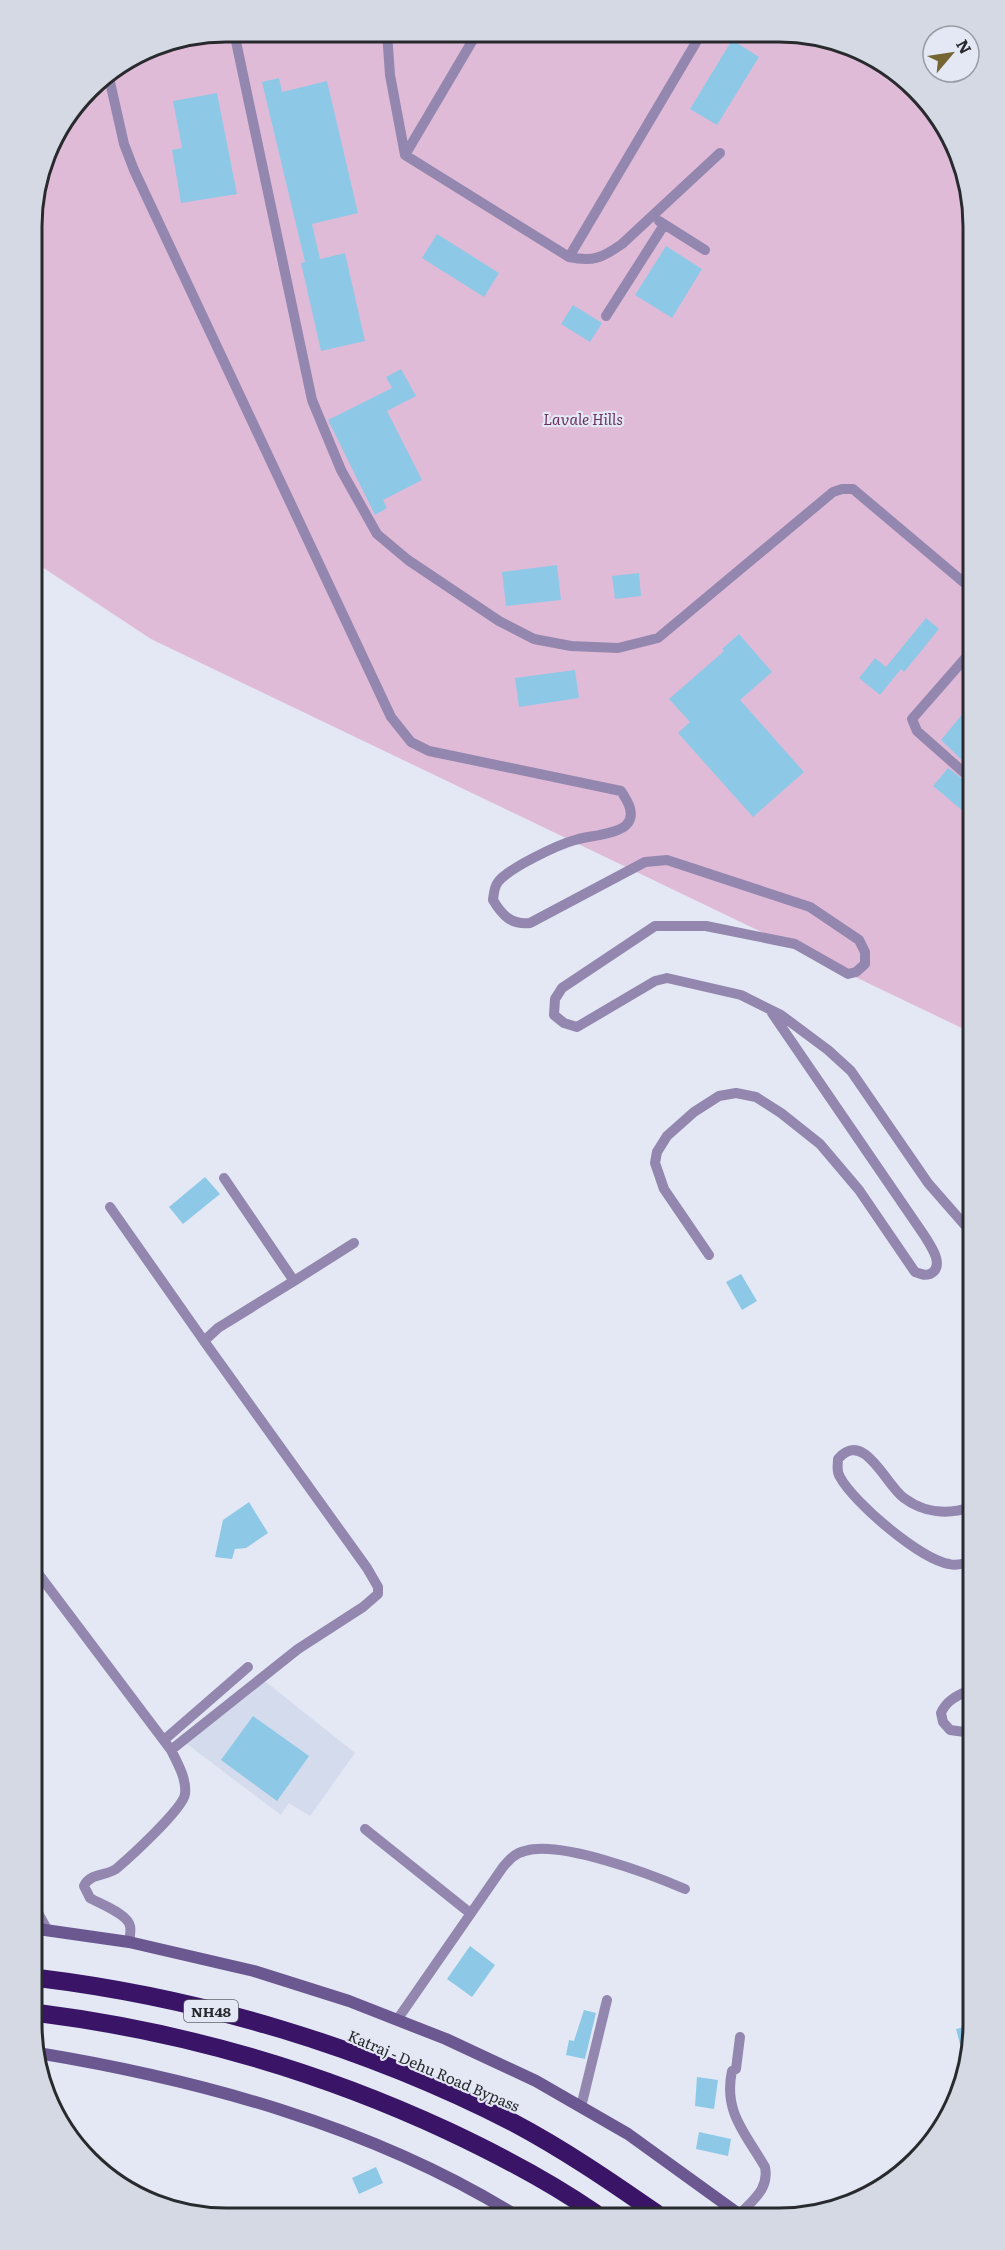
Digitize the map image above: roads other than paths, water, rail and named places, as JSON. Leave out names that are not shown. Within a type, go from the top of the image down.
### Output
[{"type":"highway","name":"Katraj - Dehu Road Bypass","points":[[42,1979],[156,1998],[241,2018],[333,2046],[427,2083],[514,2123],[602,2175],[649,2208]]},
{"type":"highway","name":"NH48","points":[[42,2014],[170,2037],[232,2052],[322,2079],[414,2115],[498,2154],[587,2208]]},
{"type":"street","points":[[43,1930],[129,1942],[254,1971],[349,2001],[446,2039],[536,2080],[628,2134],[730,2208]]},
{"type":"street","points":[[45,2055],[209,2090],[308,2118],[398,2154],[504,2208]]},
{"type":"lane","points":[[236,42],[312,400],[341,470],[377,534],[408,560],[499,621],[534,639],[571,645],[618,648],[658,638],[833,492],[853,489],[963,582]]},
{"type":"lane","points":[[388,42],[390,75],[405,155],[569,257],[587,261],[607,255],[720,153]]},
{"type":"lane","points":[[405,155],[472,42]]},
{"type":"lane","points":[[569,257],[696,42]]},
{"type":"lane","points":[[110,84],[124,144],[134,170],[391,717],[411,742],[429,751],[621,790],[626,799],[630,815],[629,823],[622,829],[573,841],[530,860],[499,880],[494,890],[493,900],[505,917],[512,922],[530,923],[645,862],[667,860],[810,907],[859,940],[865,952],[865,964],[856,972],[848,974],[795,944],[706,926],[655,926],[558,992],[553,1006],[554,1015],[564,1023],[578,1026],[655,981],[667,978],[741,995],[803,1030],[851,1071],[928,1182],[963,1223]]},
{"type":"lane","points":[[651,216],[705,250]]},
{"type":"lane","points":[[606,316],[664,225]]},
{"type":"lane","points":[[963,661],[912,719],[917,731],[963,772]]},
{"type":"lane","points":[[709,1255],[664,1189],[655,1163],[657,1152],[667,1136],[694,1112],[719,1096],[736,1093],[756,1097],[781,1113],[820,1144],[859,1190],[915,1272],[922,1275],[930,1273],[936,1269],[938,1261],[924,1235],[770,1010]]},
{"type":"lane","points":[[224,1178],[294,1281]]},
{"type":"lane","points":[[110,1207],[367,1568],[378,1587],[378,1594],[363,1607],[298,1649],[171,1750]]},
{"type":"lane","points":[[204,1341],[218,1328],[354,1244]]},
{"type":"lane","points":[[963,1509],[952,1512],[925,1509],[912,1503],[896,1491],[865,1453],[857,1449],[849,1450],[838,1459],[837,1470],[844,1483],[861,1502],[918,1551],[949,1565],[963,1564]]},
{"type":"lane","points":[[42,1579],[164,1740],[180,1768],[185,1793],[177,1809],[114,1870],[93,1876],[84,1886],[90,1898],[127,1920],[130,1925],[129,1942]]},
{"type":"lane","points":[[164,1740],[248,1667]]},
{"type":"lane","points":[[963,1694],[945,1704],[941,1713],[943,1722],[950,1730],[963,1732]]},
{"type":"lane","points":[[365,1829],[471,1912]]},
{"type":"lane","points":[[397,2020],[471,1912],[513,1856],[524,1851],[538,1849],[556,1850],[610,1861],[685,1889]]},
{"type":"lane","points":[[581,2107],[607,2000]]},
{"type":"lane","points":[[740,2037],[736,2069],[732,2071],[729,2093],[733,2111],[765,2167],[766,2175],[763,2189],[746,2208]]},
{"type":"park label","name":"Lavale Hills","points":[[583,418]]}]
